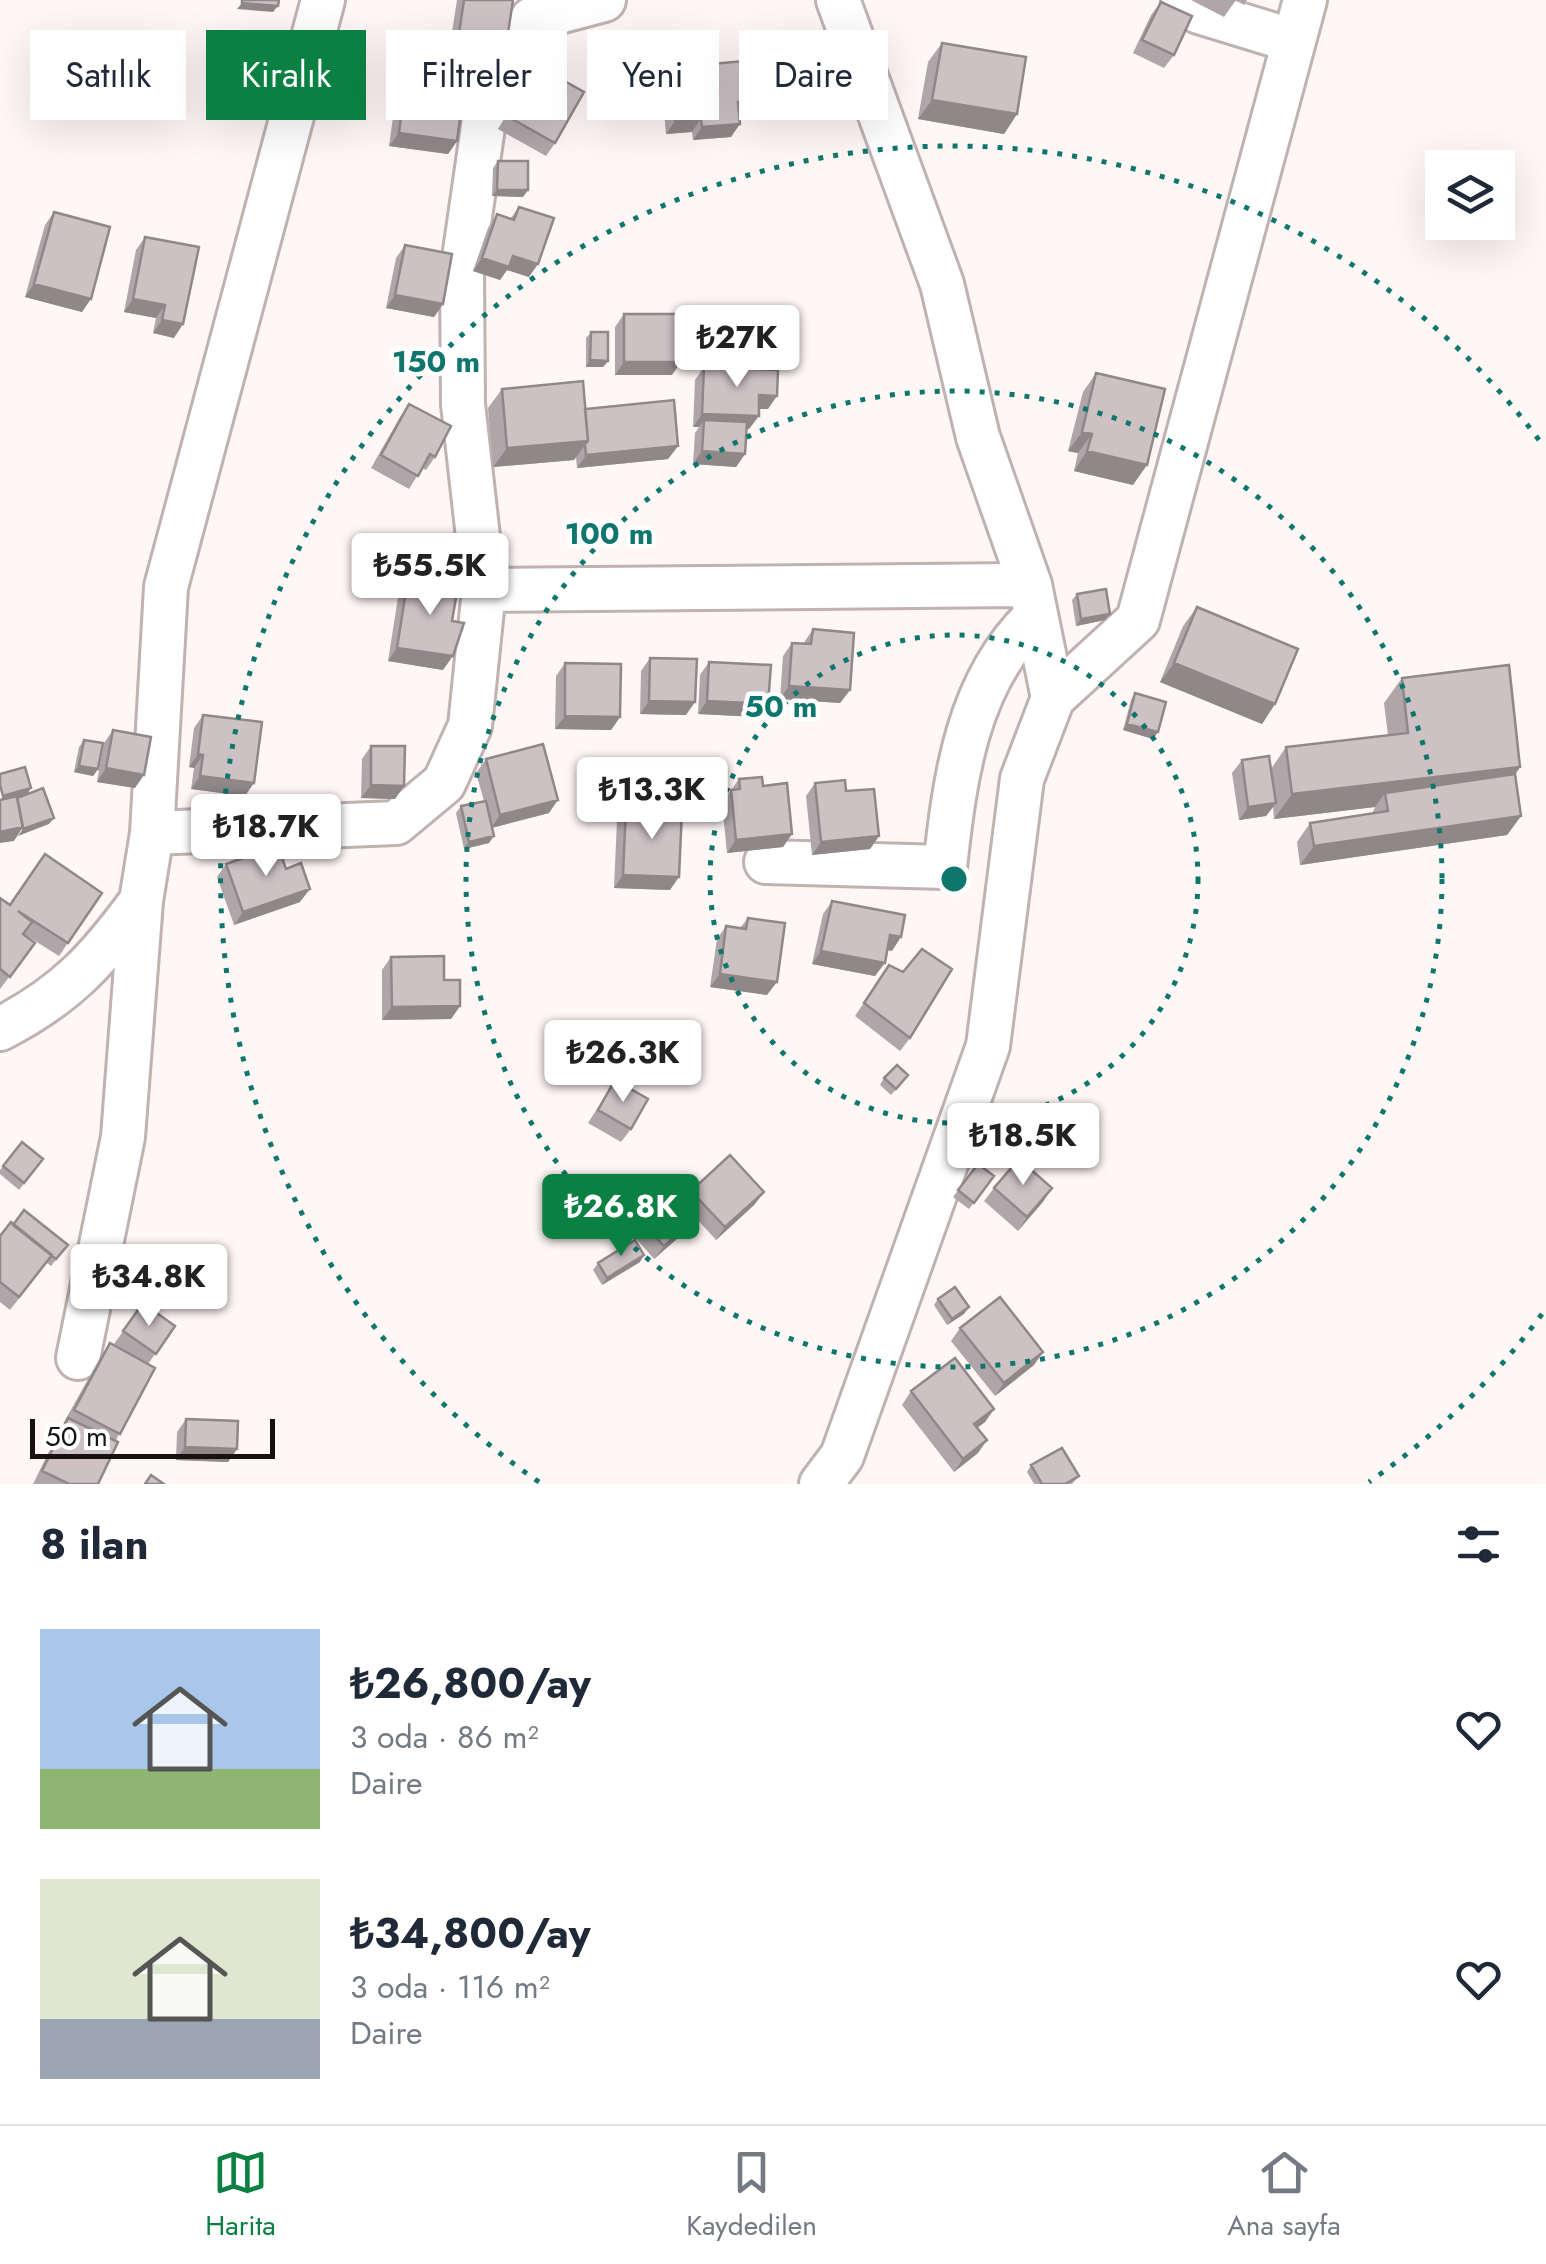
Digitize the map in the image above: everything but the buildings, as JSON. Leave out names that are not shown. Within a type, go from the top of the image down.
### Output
[{"type":"street","points":[[78,1358],[123,1137],[141,900],[152,833],[166,588],[323,0]]},
{"type":"street","points":[[152,833],[396,823],[444,783],[470,726],[484,590],[462,404],[462,272],[484,113],[532,19],[604,0]]},
{"type":"street","points":[[838,0],[942,284],[978,436],[1033,600],[1052,698]]},
{"type":"street","points":[[1183,0],[1199,12],[1294,41]]},
{"type":"street","points":[[821,1484],[842,1456],[988,1046],[1022,779],[1052,698],[1138,620],[1305,0]]},
{"type":"street","points":[[484,590],[1033,600]]},
{"type":"street","points":[[766,862],[946,867],[953,795],[971,717],[1033,600]]},
{"type":"street","points":[[0,1030],[28,1015],[95,964],[141,900]]}]
